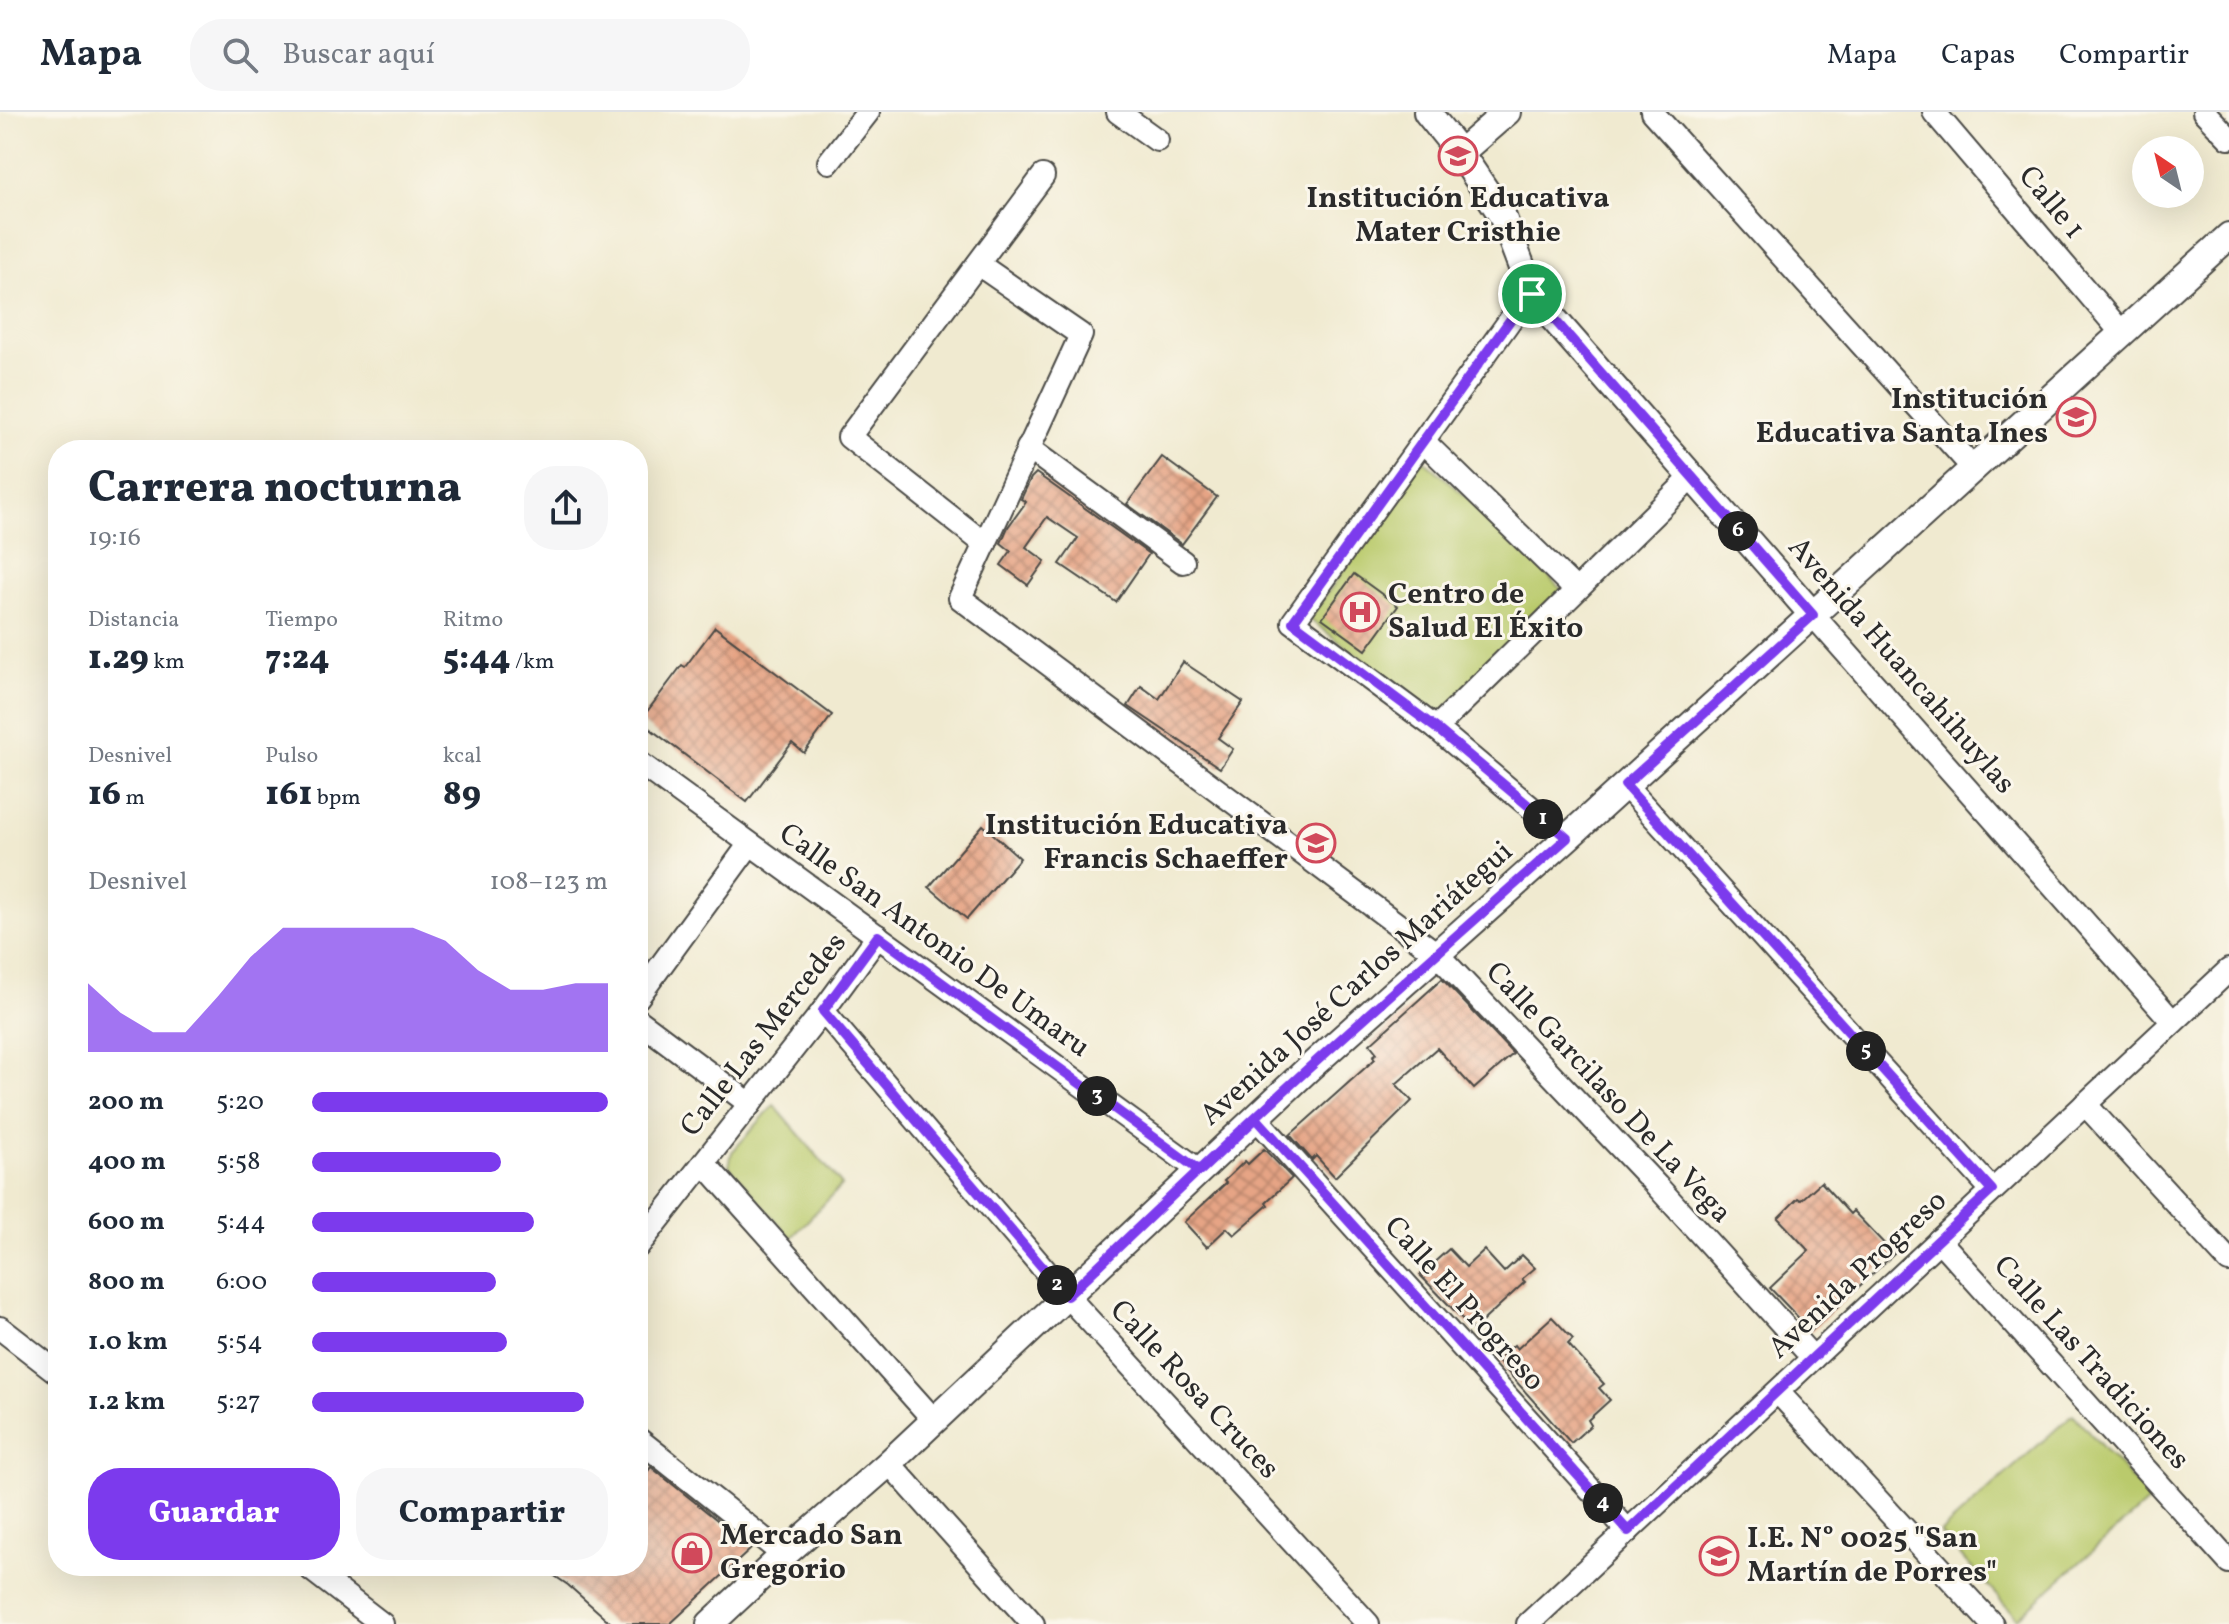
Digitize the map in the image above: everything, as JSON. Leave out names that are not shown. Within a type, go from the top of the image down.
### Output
[{"type":"street","points":[[829,162],[868,112]]},
{"type":"street","points":[[1118,112],[1157,140]]},
{"type":"street","name":"Avenida Huancahihuylas","points":[[1427,112],[1460,153],[1502,215],[1532,294],[2173,1022]]},
{"type":"street","points":[[1460,153],[1507,112]]},
{"type":"street","points":[[1652,112],[1973,468]]},
{"type":"street","name":"Calle 1","points":[[1934,112],[2122,333]]},
{"type":"street","points":[[2204,112],[2229,138]]},
{"type":"street","points":[[978,264],[1081,335],[985,544],[849,437],[1043,176]]},
{"type":"street","name":"Avenida José Carlos Mariátegui","points":[[710,1624],[889,1463],[1256,1118],[2229,236]]},
{"type":"street","points":[[1532,294],[1293,622],[1436,728],[1567,838]]},
{"type":"street","points":[[1423,441],[1576,590]]},
{"type":"street","points":[[1028,448],[1183,562]]},
{"type":"street","points":[[1436,728],[1691,478]]},
{"type":"street","name":"Calle Garcilaso De La Vega","points":[[985,544],[960,598],[1437,954],[1657,1186],[1813,1358]]},
{"type":"street","name":"Calle San Antonio De Umaru","points":[[648,769],[1200,1171]]},
{"type":"street","points":[[1625,785],[1992,1190]]},
{"type":"street","points":[[648,983],[749,845]]},
{"type":"street","name":"Calle Las Mercedes","points":[[648,1233],[878,936]]},
{"type":"street","name":"Avenida Progreso","points":[[1528,1624],[2229,970]]},
{"type":"street","name":"Calle Rosa Cruces","points":[[823,1011],[1067,1296],[1368,1624]]},
{"type":"street","points":[[648,1028],[750,1104]]},
{"type":"street","points":[[2085,1104],[2229,1261]]},
{"type":"street","name":"Calle El Progreso","points":[[1256,1118],[1628,1531]]},
{"type":"street","points":[[704,1163],[933,1419]]},
{"type":"street","name":"Calle Las Tradiciones","points":[[1939,1240],[2229,1562]]},
{"type":"street","points":[[0,1328],[48,1365]]},
{"type":"street","points":[[1778,1392],[1992,1624]]},
{"type":"street","points":[[648,1447],[784,1555]]},
{"type":"street","points":[[889,1463],[1033,1624]]},
{"type":"street","points":[[320,1576],[382,1624]]},
{"type":"green space","points":[[1423,459],[1486,514],[1564,592],[1438,716],[1309,619]]},
{"type":"green space","points":[[774,1105],[842,1185],[791,1238],[729,1166],[732,1152]]},
{"type":"green space","points":[[2073,1414],[2150,1500],[2017,1618],[1940,1533]]},
{"type":"building","points":[[1162,457],[1217,497],[1182,544],[1127,504]]},
{"type":"building","points":[[1036,473],[1149,554],[1116,602],[1060,564],[1078,538],[1047,517],[1026,547],[1045,561],[1028,585],[1001,565],[1011,551],[1001,543],[1026,502],[1021,499]]},
{"type":"building","name":"Centro de Salud El Éxito","points":[[1354,574],[1398,606],[1366,650],[1322,618]]},
{"type":"building","points":[[715,627],[832,715],[804,753],[792,743],[747,802],[648,727],[648,710],[682,665],[685,667]]},
{"type":"building","points":[[1183,662],[1243,702],[1218,738],[1233,749],[1220,768],[1128,706],[1141,686],[1159,699]]},
{"type":"building","points":[[983,825],[1020,858],[967,919],[929,887]]},
{"type":"building","points":[[1442,979],[1513,1054],[1474,1089],[1437,1048],[1396,1084],[1412,1101],[1335,1177],[1316,1156],[1312,1160],[1290,1135],[1375,1059],[1373,1056],[1377,1053],[1370,1044]]},
{"type":"building","points":[[1264,1149],[1292,1178],[1266,1202],[1268,1205],[1234,1235],[1227,1228],[1207,1247],[1184,1222],[1245,1161],[1248,1164]]},
{"type":"building","points":[[1821,1182],[1850,1214],[1853,1211],[1894,1254],[1811,1331],[1770,1288],[1809,1251],[1778,1218],[1798,1198],[1801,1200]]},
{"type":"building","points":[[1449,1249],[1466,1267],[1484,1250],[1504,1272],[1522,1255],[1535,1268],[1522,1279],[1525,1282],[1473,1330],[1420,1275]]},
{"type":"building","points":[[1552,1317],[1573,1339],[1568,1344],[1604,1384],[1599,1388],[1610,1400],[1588,1420],[1591,1425],[1571,1443],[1497,1360],[1514,1345],[1517,1349]]},
{"type":"building","name":"Mercado San Gregorio","points":[[651,1467],[752,1548],[670,1624],[612,1624],[555,1576],[648,1576],[648,1471]]},
{"type":"place","name":"Institución Educativa Mater Cristhie","points":[[1458,156]]},
{"type":"place","name":"Institución Educativa Santa Ines","points":[[2076,417]]},
{"type":"place","name":"Centro de Salud El Éxito","points":[[1360,612]]},
{"type":"place","name":"Institución Educativa Francis Schaeffer","points":[[1316,843]]},
{"type":"place","name":"Mercado San Gregorio","points":[[692,1553]]},
{"type":"place","name":"I.E. N° 0025 \"San Martín de Porres\"","points":[[1719,1556]]},
{"type":"route","points":[[1532,294],[1293,622],[1436,728],[1567,838],[1308,1069],[1256,1118],[1200,1171],[1067,1296],[823,1011],[878,936],[1200,1171],[1256,1118],[1628,1531],[1992,1190],[1625,785],[1813,615],[1532,294]]}]
